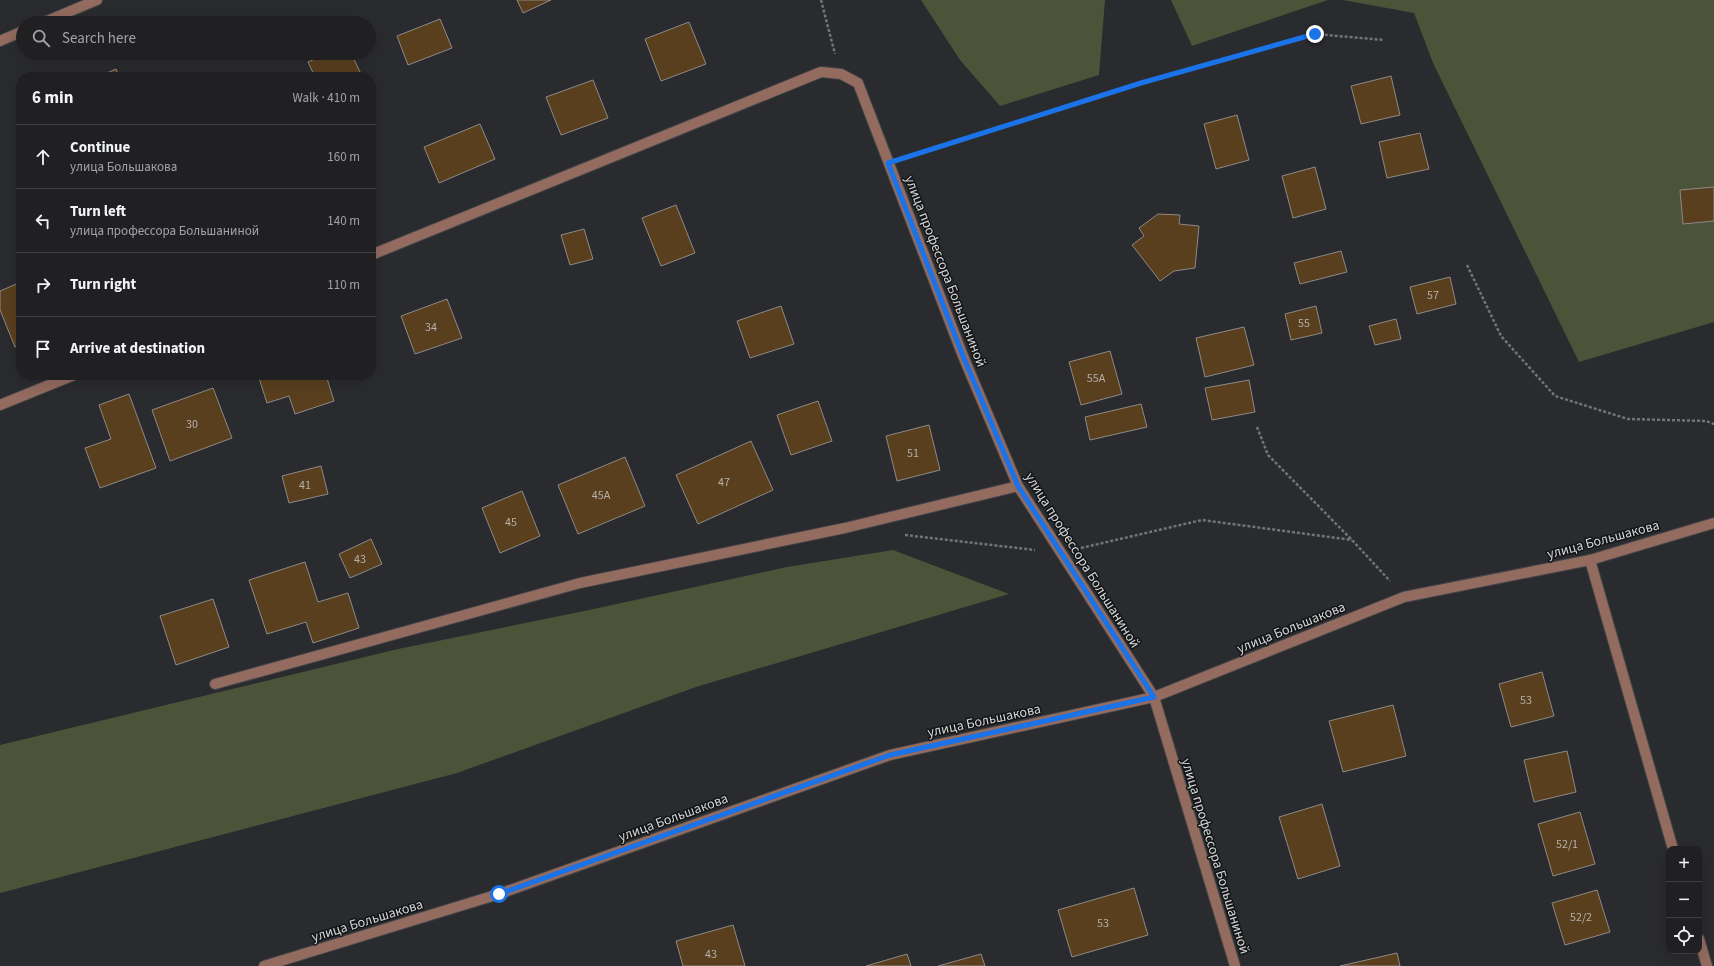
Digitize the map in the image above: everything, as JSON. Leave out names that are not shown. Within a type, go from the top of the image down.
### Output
[{"type":"street","points":[[59,16],[97,0]]},
{"type":"street","points":[[0,40],[16,34]]},
{"type":"street","points":[[376,253],[821,72],[841,74]]},
{"type":"street","name":"улица профессора Большаниной","points":[[841,74],[858,84],[963,356],[1018,486],[1154,697],[1235,966]]},
{"type":"street","points":[[0,405],[62,380]]},
{"type":"street","points":[[215,684],[580,583],[845,528],[1018,486]]},
{"type":"street","name":"улица Большакова","points":[[264,966],[499,894],[890,755],[1154,697],[1404,597],[1590,560],[1714,523]]},
{"type":"street","points":[[1590,560],[1672,846]]},
{"type":"street","points":[[1702,949],[1707,966]]},
{"type":"path","points":[[821,0],[841,74]]},
{"type":"path","points":[[888,163],[1141,83],[1315,34],[1384,40]]},
{"type":"path","points":[[1467,265],[1501,336],[1555,396],[1628,419],[1706,421],[1714,424]]},
{"type":"path","points":[[1257,427],[1268,455],[1352,540],[1404,597]]},
{"type":"path","points":[[899,534],[1061,553],[1202,520],[1352,540]]},
{"type":"green space","points":[[921,0],[1105,0],[1099,75],[1000,106],[960,60]]},
{"type":"green space","points":[[1171,0],[1328,0],[1192,46]]},
{"type":"green space","points":[[1343,0],[1714,0],[1714,322],[1579,362],[1433,63],[1414,13]]},
{"type":"green space","points":[[893,550],[1009,594],[696,687],[457,773],[0,893],[0,745],[398,649],[589,610],[787,567]]},
{"type":"building","points":[[517,0],[551,0],[523,13]]},
{"type":"building","points":[[440,19],[452,48],[408,65],[397,36]]},
{"type":"building","points":[[689,22],[706,64],[661,81],[645,39]]},
{"type":"building","points":[[312,60],[354,60],[360,72],[313,72],[308,62]]},
{"type":"building","points":[[116,69],[117,72],[109,72]]},
{"type":"building","points":[[1391,76],[1400,115],[1361,124],[1351,86]]},
{"type":"building","points":[[593,80],[608,118],[561,135],[546,97]]},
{"type":"building","points":[[1237,115],[1249,160],[1216,169],[1204,124]]},
{"type":"building","points":[[480,124],[495,159],[439,183],[424,147]]},
{"type":"building","points":[[1420,133],[1429,169],[1387,178],[1379,142]]},
{"type":"building","points":[[1315,167],[1326,209],[1293,218],[1282,176]]},
{"type":"building","points":[[1714,187],[1714,221],[1683,224],[1680,190]]},
{"type":"building","points":[[676,205],[695,253],[661,266],[642,218]]},
{"type":"building","points":[[1158,214],[1180,215],[1179,224],[1199,226],[1195,268],[1174,271],[1160,281],[1132,245],[1144,236],[1139,228]]},
{"type":"building","points":[[584,229],[593,259],[570,265],[561,235]]},
{"type":"building","points":[[1341,251],[1347,272],[1300,284],[1294,263]]},
{"type":"building","points":[[1450,277],[1456,304],[1417,314],[1410,287]]},
{"type":"building","points":[[16,284],[15,347],[0,310],[0,291]]},
{"type":"building","points":[[447,299],[462,338],[415,354],[401,316]]},
{"type":"building","points":[[781,306],[794,344],[750,358],[737,321]]},
{"type":"building","points":[[1316,306],[1322,333],[1291,340],[1285,314]]},
{"type":"building","points":[[1396,319],[1401,339],[1375,345],[1369,326]]},
{"type":"building","points":[[1244,327],[1254,365],[1205,377],[1196,338]]},
{"type":"building","points":[[1110,351],[1122,394],[1081,405],[1069,362]]},
{"type":"building","points":[[260,380],[328,380],[334,401],[295,414],[289,396],[267,403]]},
{"type":"building","points":[[1249,380],[1255,412],[1212,420],[1205,388]]},
{"type":"building","points":[[213,388],[232,438],[170,461],[152,410]]},
{"type":"building","points":[[129,394],[156,468],[100,488],[85,448],[111,439],[99,405]]},
{"type":"building","points":[[818,401],[832,441],[791,455],[777,415]]},
{"type":"building","points":[[1141,404],[1147,427],[1090,440],[1085,417]]},
{"type":"building","points":[[929,425],[940,470],[897,481],[886,436]]},
{"type":"building","points":[[751,441],[773,490],[698,524],[676,475]]},
{"type":"building","points":[[625,457],[645,506],[578,534],[558,485]]},
{"type":"building","points":[[321,466],[328,494],[289,503],[282,476]]},
{"type":"building","points":[[522,491],[540,536],[500,553],[482,508]]},
{"type":"building","points":[[371,539],[382,564],[350,578],[339,554]]},
{"type":"building","points":[[305,562],[318,602],[348,593],[359,628],[313,643],[306,622],[267,634],[249,580]]},
{"type":"building","points":[[213,599],[229,647],[176,665],[160,616]]},
{"type":"building","points":[[1542,672],[1554,716],[1511,727],[1499,684]]},
{"type":"building","points":[[1393,705],[1406,756],[1343,772],[1329,721]]},
{"type":"building","points":[[1567,751],[1576,792],[1534,802],[1524,760]]},
{"type":"building","points":[[1322,804],[1340,866],[1298,879],[1279,817]]},
{"type":"building","points":[[1580,812],[1595,864],[1553,876],[1538,824]]},
{"type":"building","points":[[1134,888],[1148,935],[1072,957],[1058,910]]},
{"type":"building","points":[[1597,890],[1610,932],[1565,945],[1552,903]]},
{"type":"building","points":[[733,925],[745,966],[683,966],[676,941]]},
{"type":"building","points":[[1397,953],[1400,966],[1340,966]]},
{"type":"building","points":[[907,954],[911,966],[866,966]]},
{"type":"building","points":[[981,954],[985,966],[938,966]]},
{"type":"route","points":[[499,894],[890,755],[1154,697],[1018,486],[963,356],[888,163],[1141,83],[1315,34]]}]
